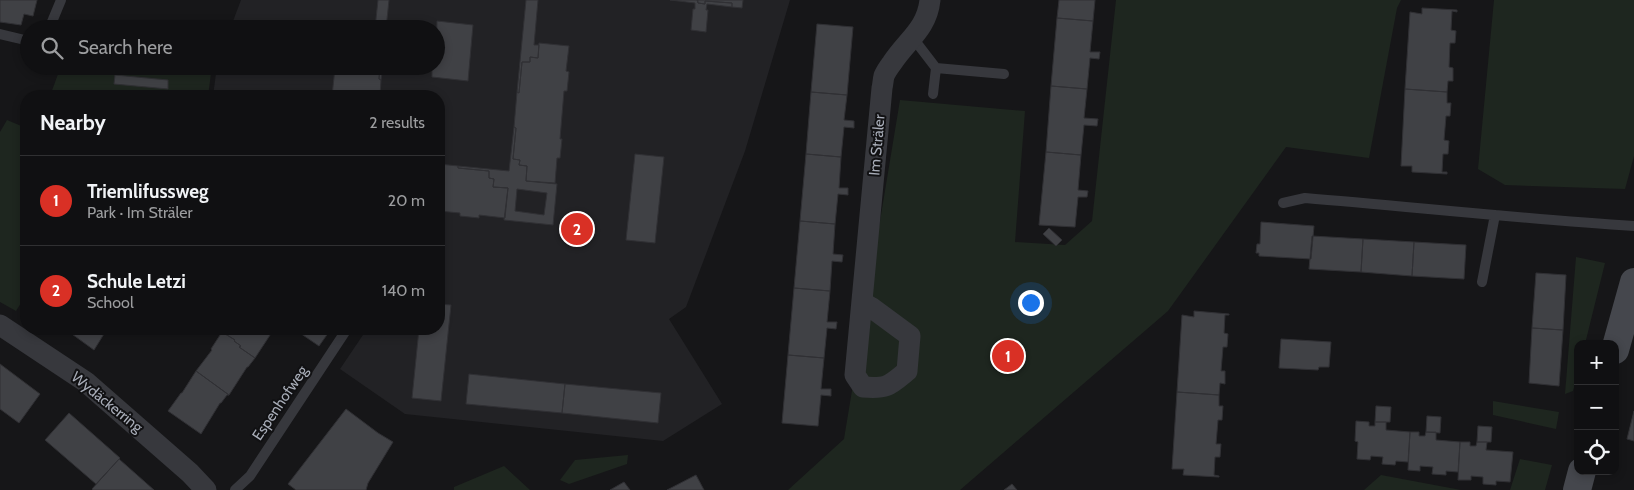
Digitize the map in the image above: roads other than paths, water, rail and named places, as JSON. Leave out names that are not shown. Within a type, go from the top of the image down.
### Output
[{"type":"street","name":"Im Sträler","points":[[863,303],[884,76],[898,53],[913,38],[922,25],[929,12],[930,0]]},
{"type":"street","points":[[1618,340],[1634,282]]},
{"type":"street","name":"Wydäckerring","points":[[0,324],[86,382],[190,472],[206,490]]},
{"type":"street","points":[[1577,490],[1581,475]]},
{"type":"lane","points":[[53,20],[61,0]]},
{"type":"lane","points":[[0,34],[20,39]]},
{"type":"lane","points":[[913,38],[936,68],[933,94]]},
{"type":"lane","points":[[936,68],[1004,74]]},
{"type":"lane","points":[[1283,203],[1305,198],[1634,226]]},
{"type":"lane","points":[[1482,282],[1495,215]]},
{"type":"lane","name":"Espenhofweg","points":[[235,490],[250,476],[344,335]]},
{"type":"place","name":"Schule Letzi","points":[[577,229]]},
{"type":"place","name":"Triemlifussweg","points":[[1008,356]]}]
